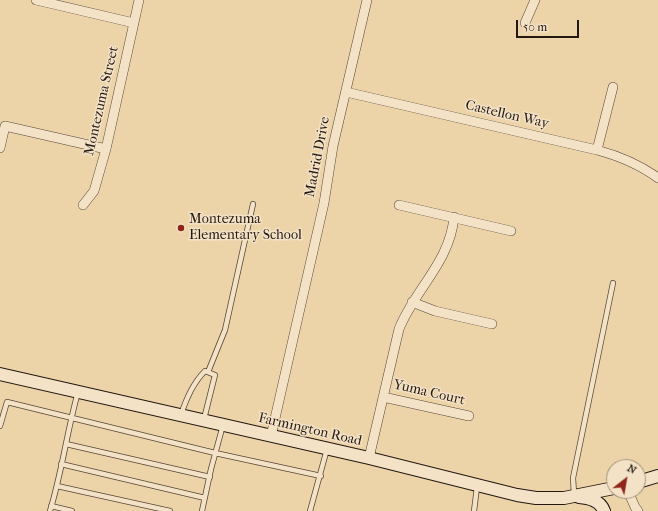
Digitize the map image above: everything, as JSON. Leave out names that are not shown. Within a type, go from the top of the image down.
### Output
[{"type":"main road","name":"Farmington Road","points":[[0,374],[369,458],[517,495],[536,498],[564,498],[606,490]]},
{"type":"main road","points":[[646,480],[658,476]]},
{"type":"main road","points":[[574,496],[590,498],[598,503],[604,511]]},
{"type":"street","points":[[36,0],[134,23]]},
{"type":"street","name":"Montezuma Street","points":[[83,205],[94,192],[106,149],[140,0]]},
{"type":"street","name":"Madrid Drive","points":[[271,436],[324,203],[333,146],[367,0]]},
{"type":"street","points":[[525,23],[535,0]]},
{"type":"street","points":[[597,150],[613,87]]},
{"type":"street","name":"Castellon Way","points":[[346,92],[597,150],[621,157],[643,167],[658,178]]},
{"type":"street","points":[[0,148],[5,126],[106,149]]},
{"type":"street","points":[[399,205],[511,231]]},
{"type":"street","points":[[369,458],[399,329],[412,302],[446,251],[451,238],[454,217]]},
{"type":"street","points":[[412,302],[435,311],[492,324]]},
{"type":"street","name":"Yuma Court","points":[[383,397],[469,416]]},
{"type":"street","points":[[631,499],[634,510]]},
{"type":"lane","points":[[208,372],[225,330],[254,204]]},
{"type":"lane","points":[[574,496],[573,478],[613,283]]},
{"type":"lane","points":[[181,416],[185,403],[197,379],[205,371],[214,375],[204,421]]},
{"type":"lane","points":[[72,511],[51,509],[78,392]]},
{"type":"lane","points":[[0,426],[3,406],[6,402],[321,476]]},
{"type":"lane","points":[[202,511],[215,452],[223,425]]},
{"type":"lane","points":[[66,444],[210,476]]},
{"type":"lane","points":[[310,511],[321,476],[327,449]]},
{"type":"lane","points":[[61,464],[205,498]]},
{"type":"lane","points":[[474,511],[477,485]]},
{"type":"lane","points":[[57,486],[170,511]]},
{"type":"place","name":"Montezuma Elementary School","points":[[181,228]]}]
